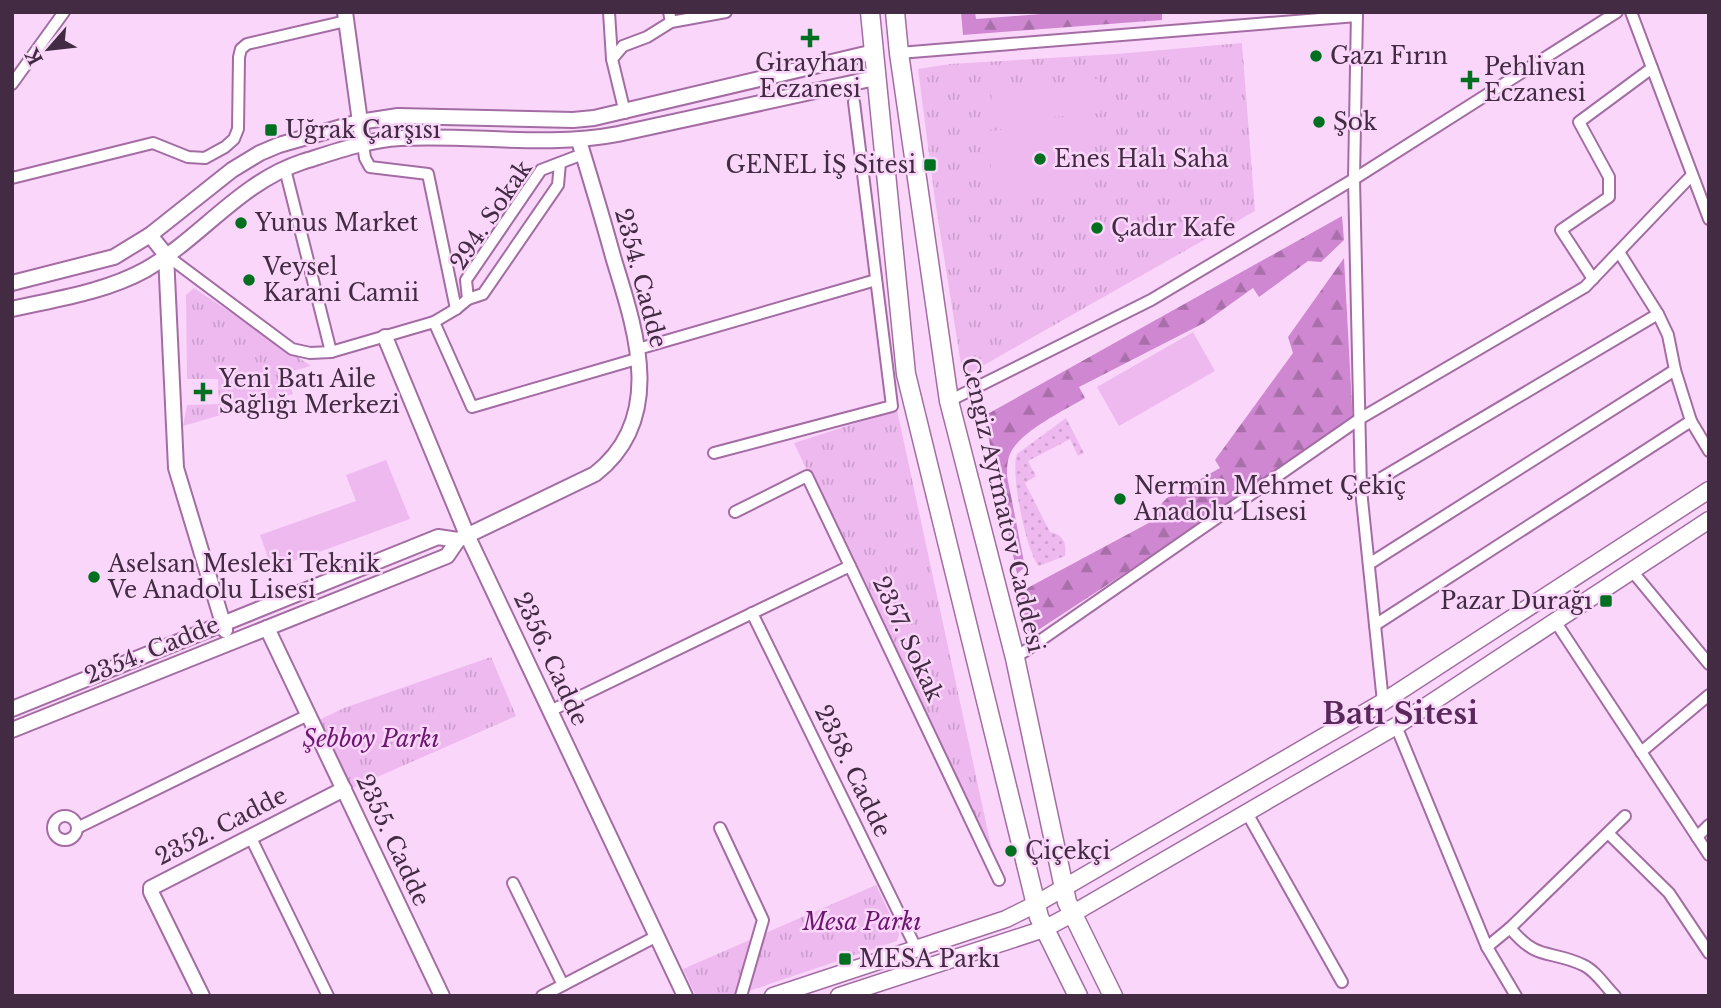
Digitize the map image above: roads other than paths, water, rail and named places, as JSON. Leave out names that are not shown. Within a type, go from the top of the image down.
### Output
[{"type":"main road","points":[[870,12],[906,374],[1036,904],[1044,929],[1078,996]]},
{"type":"main road","name":"Cengiz Aytmatov Caddesi","points":[[895,12],[949,401],[1015,658],[1064,889],[1072,914],[1113,996]]},
{"type":"main road","points":[[773,996],[1006,919],[1064,889],[1383,702],[1709,490]]},
{"type":"main road","points":[[839,996],[1044,929],[1072,914],[1396,726],[1709,520]]},
{"type":"main road","points":[[1383,702],[1396,726]]},
{"type":"street","points":[[12,84],[64,12]]},
{"type":"street","points":[[609,12],[612,59],[625,113]]},
{"type":"street","points":[[612,59],[623,46],[647,37],[670,17],[726,12]]},
{"type":"street","points":[[949,401],[1152,300],[1354,179],[1617,12]]},
{"type":"street","points":[[1631,12],[1708,214]]},
{"type":"street","points":[[899,53],[1357,14],[1354,179],[1361,490],[1383,702]]},
{"type":"street","points":[[12,178],[153,143],[197,159],[215,154],[234,139],[238,129],[239,57],[242,49],[247,44],[346,17],[365,158],[370,167],[428,174],[456,309]]},
{"type":"street","points":[[12,283],[114,257],[150,235],[232,170],[260,153],[359,122],[398,116],[573,120],[625,113],[874,52]]},
{"type":"street","points":[[1593,279],[1561,230],[1609,197],[1609,177],[1579,122],[1652,68]]},
{"type":"street","points":[[12,309],[72,295],[123,280],[145,270],[248,189],[285,169],[363,144],[401,138],[581,147],[618,134],[875,78]]},
{"type":"street","points":[[715,453],[892,406],[854,102]]},
{"type":"street","name":"294. Sokak","points":[[468,299],[466,280],[541,170],[560,163],[581,147]]},
{"type":"street","name":"2354. Cadde","points":[[12,709],[438,537],[462,537],[595,474],[606,466],[622,447],[633,419],[640,382],[639,353],[635,329],[581,147]]},
{"type":"street","name":"294. Sokak","points":[[166,256],[292,349],[310,353],[331,352],[434,322],[468,299],[483,294],[558,185],[560,163]]},
{"type":"street","points":[[285,169],[331,352]]},
{"type":"street","points":[[1015,658],[1361,418],[1585,287],[1692,175]]},
{"type":"street","points":[[864,184],[886,183]]},
{"type":"street","points":[[164,224],[180,244]]},
{"type":"street","points":[[150,235],[166,256],[176,468],[230,643]]},
{"type":"street","points":[[1619,252],[1668,335],[1675,370],[1691,421],[1709,452]]},
{"type":"street","points":[[434,322],[472,407],[876,280]]},
{"type":"street","points":[[1361,490],[1658,314]]},
{"type":"street","name":"2356. Cadde","points":[[385,337],[462,537],[550,711],[685,996]]},
{"type":"street","points":[[1369,564],[1675,370]]},
{"type":"street","points":[[1375,625],[1691,421]]},
{"type":"street","points":[[735,512],[807,476],[850,566]]},
{"type":"street","name":"2354. Cadde","points":[[12,730],[447,556],[462,537]]},
{"type":"street","name":"2357. Sokak","points":[[550,711],[850,566],[999,880]]},
{"type":"street","points":[[1632,571],[1709,664]]},
{"type":"street","name":"2358. Cadde","points":[[752,613],[916,948]]},
{"type":"street","points":[[1555,621],[1709,855]]},
{"type":"street","name":"2355. Cadde","points":[[267,628],[442,996]]},
{"type":"street","points":[[1641,752],[1709,695]]},
{"type":"street","points":[[77,828],[309,715]]},
{"type":"street","points":[[1396,726],[1488,947],[1516,996]]},
{"type":"street","name":"2352. Cadde","points":[[202,996],[151,888],[344,789]]},
{"type":"street","points":[[1247,813],[1342,982]]},
{"type":"street","points":[[1488,947],[1625,817]]},
{"type":"street","points":[[1697,837],[1709,825]]},
{"type":"street","points":[[720,828],[763,920],[741,996]]},
{"type":"street","points":[[1608,833],[1669,893],[1709,953]]},
{"type":"street","points":[[250,836],[328,996]]},
{"type":"street","points":[[513,883],[563,985]]},
{"type":"street","points":[[1510,928],[1523,944],[1535,952],[1586,966],[1615,996]]},
{"type":"street","points":[[542,996],[657,936]]},
{"type":"place","name":"Girayhan Eczanesi","points":[[810,38]]},
{"type":"place","name":"Gazı Fırın","points":[[1316,56]]},
{"type":"place","name":"Pehlivan Eczanesi","points":[[1470,80]]},
{"type":"place","name":"Şok","points":[[1319,122]]},
{"type":"place","name":"Uğrak Çarşısı","points":[[271,130]]},
{"type":"place","name":"Enes Halı Saha","points":[[1040,159]]},
{"type":"place","name":"GENEL İŞ Sitesi","points":[[930,165]]},
{"type":"place","name":"Yunus Market","points":[[241,223]]},
{"type":"place","name":"Çadır Kafe","points":[[1097,228]]},
{"type":"place","name":"Veysel Karani Camii","points":[[249,280]]},
{"type":"place","name":"Yeni Batı Aile Sağlığı Merkezi","points":[[203,392]]},
{"type":"place","name":"Nermin Mehmet Çekiç Anadolu Lisesi","points":[[1120,499]]},
{"type":"place","name":"Aselsan Mesleki Teknik Ve Anadolu Lisesi","points":[[94,577]]},
{"type":"place","name":"Pazar Durağı","points":[[1606,601]]},
{"type":"place","name":"Çiçekçi","points":[[1011,851]]},
{"type":"place","name":"MESA Parkı","points":[[845,959]]},
{"type":"district","name":"Batı Sitesi","points":[[1400,714]]},
{"type":"park label","name":"Şebboy Parkı","points":[[371,739]]},
{"type":"park label","name":"Mesa Parkı","points":[[862,922]]}]
